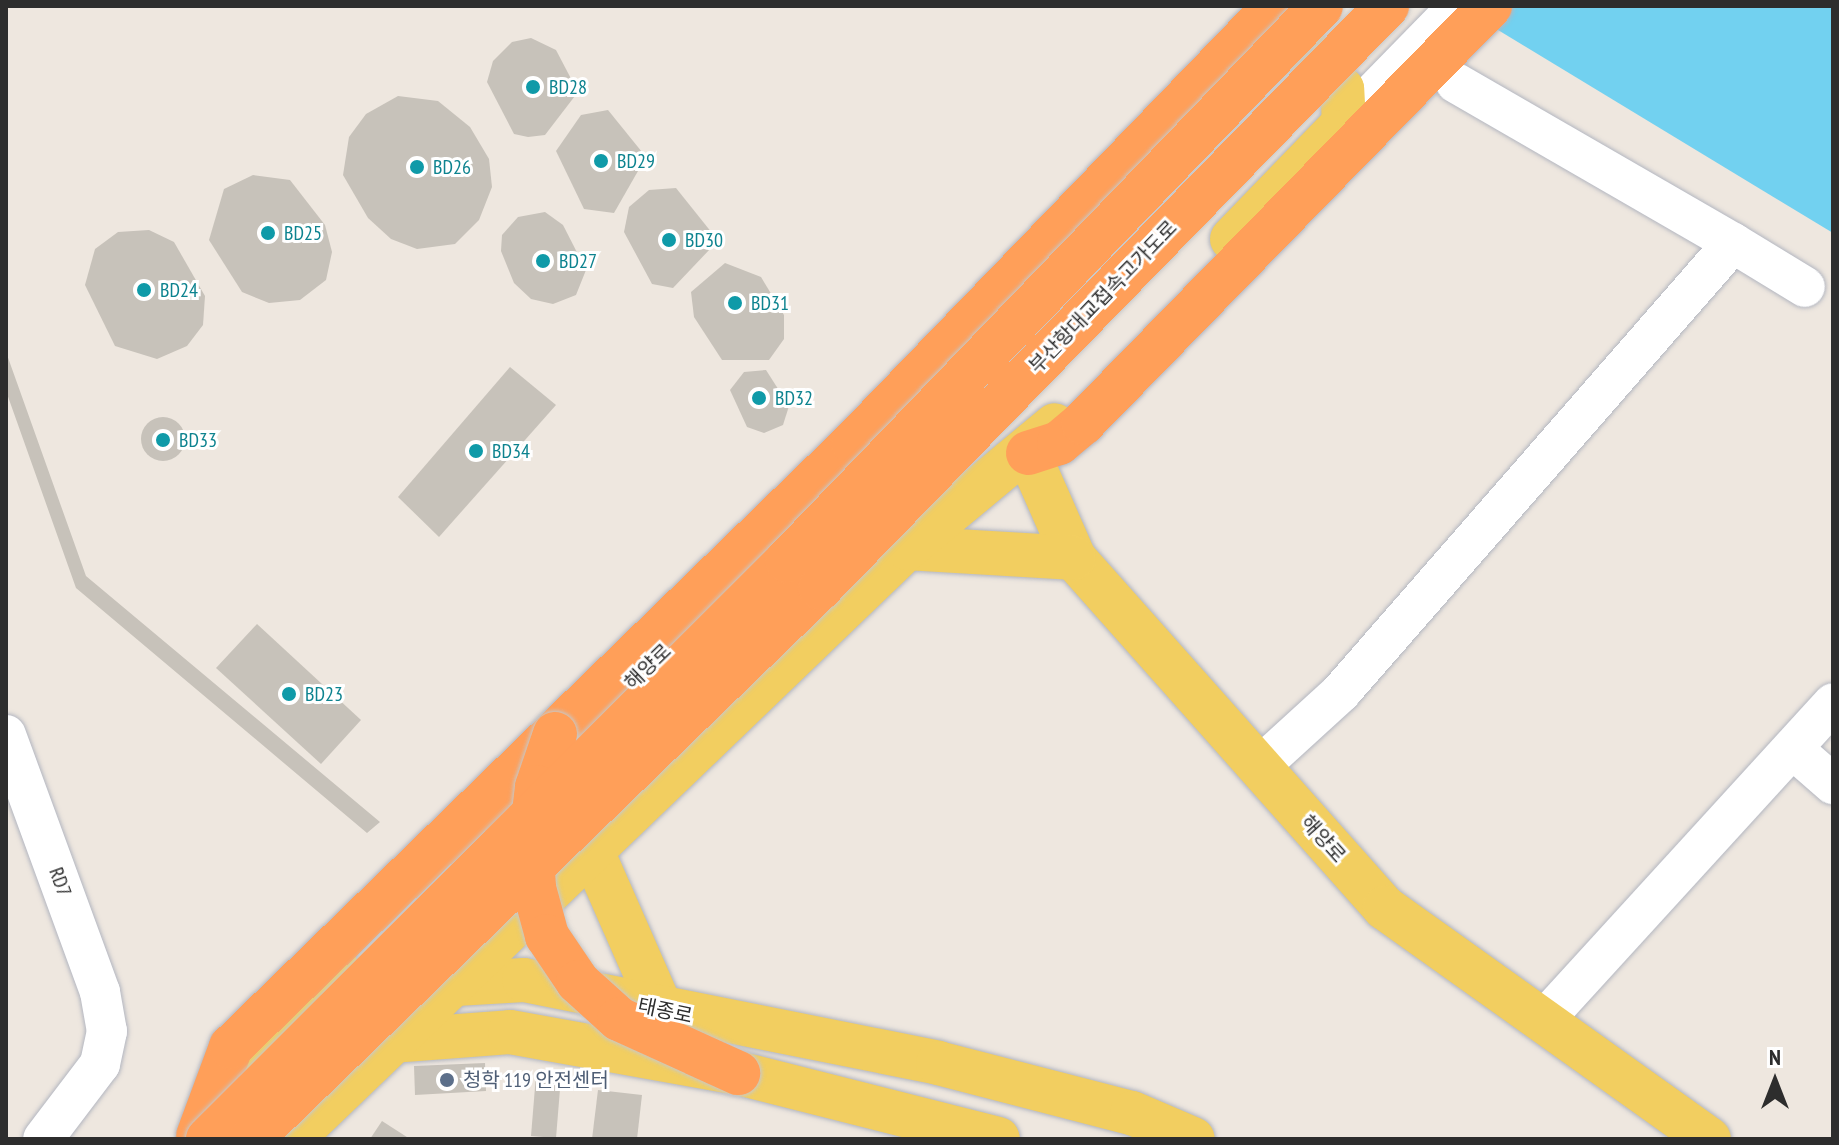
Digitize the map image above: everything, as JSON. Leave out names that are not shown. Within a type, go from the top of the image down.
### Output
[{"type":"highway","name":"부산항대교접속고가도로","points":[[804,575],[1387,6]]},
{"type":"highway","points":[[1028,453],[1059,443],[1083,423],[1490,6]]},
{"type":"highway","points":[[251,1139],[804,575],[1301,8]]},
{"type":"highway","points":[[200,1138],[231,1047],[1301,8]]},
{"type":"highway","points":[[200,1138],[804,575]]},
{"type":"highway","points":[[555,734],[537,787],[531,837],[547,936],[578,982],[619,1019],[738,1073]]},
{"type":"main road","points":[[200,1138],[247,1046],[1247,59],[1270,49],[1308,52],[1335,76],[1344,123],[1028,453],[907,548],[449,984],[292,1139]]},
{"type":"main road","name":"해양로","points":[[315,992],[851,469],[921,446],[1028,453],[1074,558],[1385,908],[1709,1139]]},
{"type":"main road","points":[[907,548],[1074,558]]},
{"type":"main road","points":[[591,849],[662,1011]]},
{"type":"main road","name":"태종로","points":[[315,992],[524,980],[662,1011],[938,1063],[1132,1113],[1193,1139]]},
{"type":"main road","points":[[200,1138],[315,992]]},
{"type":"main road","points":[[391,1041],[510,1032],[738,1073],[998,1139]]},
{"type":"street","points":[[1270,49],[1301,8]]},
{"type":"street","points":[[1344,123],[1435,13]]},
{"type":"street","points":[[1456,83],[1805,287]]},
{"type":"street","points":[[1259,767],[1341,692],[1733,243]]},
{"type":"street","points":[[1543,1021],[1794,750],[1833,703]]},
{"type":"street","name":"RD7","points":[[6,735],[100,992],[107,1031],[100,1064],[43,1139]]},
{"type":"street","points":[[1794,750],[1833,784]]},
{"type":"water","points":[[1498,6],[1833,6],[1833,233],[1498,30],[1491,18]]},
{"type":"building","name":"BD28","points":[[531,38],[556,50],[578,92],[545,135],[528,137],[514,134],[487,82],[493,61],[512,42]]},
{"type":"building","name":"BD26","points":[[398,96],[438,101],[470,127],[489,159],[492,187],[479,220],[455,244],[417,249],[391,239],[368,218],[343,175],[349,137],[366,114]]},
{"type":"building","name":"BD29","points":[[608,110],[646,157],[614,213],[584,209],[556,151],[581,115]]},
{"type":"building","name":"BD25","points":[[253,175],[290,180],[325,225],[332,252],[326,280],[300,300],[269,303],[242,292],[209,240],[224,189]]},
{"type":"building","name":"BD30","points":[[676,188],[712,233],[711,248],[673,288],[652,284],[624,232],[629,207],[649,190]]},
{"type":"building","name":"BD27","points":[[545,212],[563,225],[586,270],[576,295],[553,304],[531,299],[514,283],[501,251],[502,235],[518,217]]},
{"type":"building","name":"BD24","points":[[149,230],[174,242],[205,296],[203,325],[187,346],[157,359],[115,346],[85,285],[95,249],[118,232]]},
{"type":"building","name":"BD31","points":[[725,263],[761,277],[784,315],[784,339],[769,360],[722,360],[694,317],[691,292]]},
{"type":"building","points":[[6,352],[86,576],[380,822],[367,833],[76,588],[6,391]]},
{"type":"building","name":"BD34","points":[[510,367],[556,405],[439,537],[398,497]]},
{"type":"building","name":"BD32","points":[[766,370],[789,406],[783,425],[764,433],[747,427],[730,390],[744,372]]},
{"type":"building","name":"BD33","points":[[163,417],[179,423],[185,439],[179,455],[163,461],[147,455],[141,439],[147,423]]},
{"type":"building","name":"BD23","points":[[257,624],[361,720],[321,764],[216,668]]},
{"type":"building","points":[[485,1063],[486,1091],[415,1095],[414,1066]]},
{"type":"building","points":[[536,1075],[561,1077],[556,1138],[531,1136]]},
{"type":"building","points":[[598,1090],[642,1095],[637,1139],[592,1139]]},
{"type":"building","points":[[382,1121],[410,1139],[370,1139]]},
{"type":"place","name":"BD28","points":[[533,87]]},
{"type":"place","name":"BD29","points":[[601,161]]},
{"type":"place","name":"BD26","points":[[417,167]]},
{"type":"place","name":"BD25","points":[[268,233]]},
{"type":"place","name":"BD30","points":[[669,240]]},
{"type":"place","name":"BD27","points":[[543,261]]},
{"type":"place","name":"BD24","points":[[144,290]]},
{"type":"place","name":"BD31","points":[[735,303]]},
{"type":"place","name":"BD32","points":[[759,398]]},
{"type":"place","name":"BD33","points":[[163,440]]},
{"type":"place","name":"BD34","points":[[476,451]]},
{"type":"place","name":"BD23","points":[[289,694]]},
{"type":"place","name":"청학 119 안전센터","points":[[447,1080]]}]
